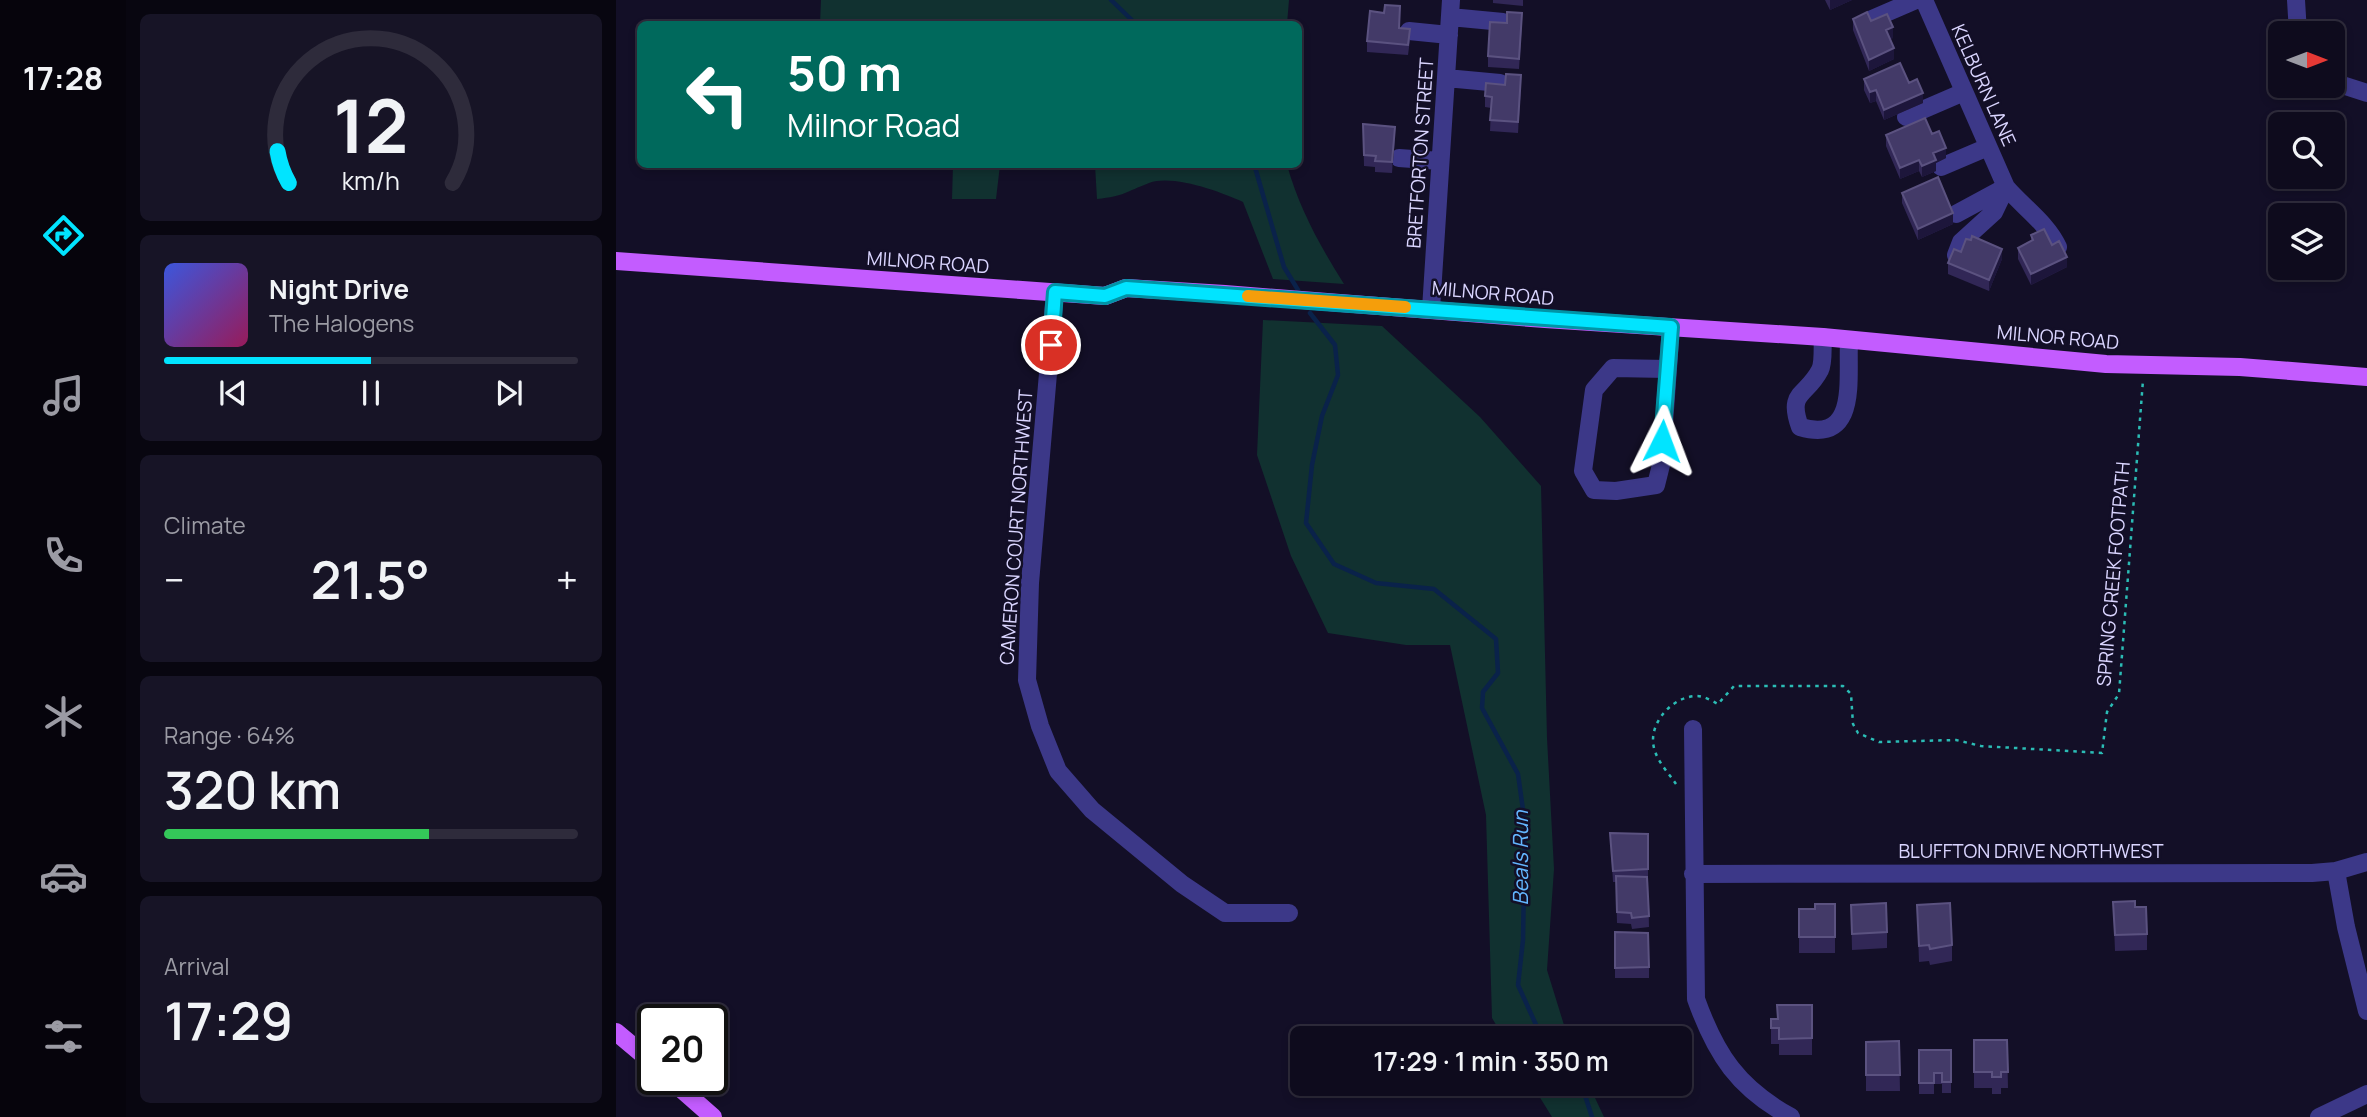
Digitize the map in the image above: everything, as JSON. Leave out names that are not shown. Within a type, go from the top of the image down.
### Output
[{"type":"main road","name":"MILNOR ROAD","points":[[616,261],[1105,296],[1126,288],[1823,337],[2106,363],[2240,368],[2367,377]]},
{"type":"main road","points":[[616,1032],[637,1050]]},
{"type":"main road","points":[[688,1095],[713,1117]]},
{"type":"street","points":[[1872,19],[1916,0]]},
{"type":"street","name":"KELBURN LANE","points":[[1924,0],[2006,187],[2025,209],[2050,230],[2058,247]]},
{"type":"street","points":[[2296,0],[2297,21]]},
{"type":"street","points":[[1451,8],[1503,22]]},
{"type":"street","name":"BRETFORTON STREET","points":[[1431,309],[1451,8]]},
{"type":"street","points":[[1409,31],[1449,35]]},
{"type":"street","points":[[1446,78],[1500,83]]},
{"type":"street","points":[[2345,86],[2367,93]]},
{"type":"street","points":[[1906,117],[1964,92]]},
{"type":"street","points":[[1941,167],[1988,147]]},
{"type":"street","points":[[1399,158],[1440,161]]},
{"type":"street","points":[[1955,214],[2006,187]]},
{"type":"street","points":[[1955,255],[1961,242],[1994,212],[2006,187]]},
{"type":"street","name":"CAMERON COURT NORTHWEST","points":[[1055,292],[1030,583],[1027,680],[1040,726],[1058,771],[1092,810],[1182,884],[1226,913],[1289,914]]},
{"type":"street","points":[[1667,369],[1613,368],[1594,390],[1583,471],[1594,490],[1616,491],[1656,485],[1661,465],[1671,327]]},
{"type":"street","points":[[1823,337],[1821,369],[1796,399],[1793,410],[1800,428],[1815,432],[1828,431],[1840,422],[1845,406],[1849,340]]},
{"type":"street","points":[[1693,729],[1696,999],[1709,1034],[1731,1069],[1759,1100],[1791,1117]]},
{"type":"street","name":"BLUFFTON DRIVE NORTHWEST","points":[[1693,874],[2336,871],[2367,862]]},
{"type":"street","points":[[2336,871],[2346,927],[2367,1011]]},
{"type":"street","points":[[2319,1117],[2367,1094]]},
{"type":"path","name":"SPRING CREEK FOOTPATH","points":[[1678,790],[1658,760],[1653,741],[1656,725],[1664,713],[1680,699],[1699,696],[1718,704],[1734,686],[1843,686],[1851,694],[1853,724],[1858,733],[1866,739],[1879,742],[1956,740],[1981,746],[2102,753],[2107,712],[2119,694],[2143,380]]},
{"type":"green space","points":[[821,0],[1289,0],[1287,21],[820,21]]},
{"type":"green space","points":[[953,168],[1000,168],[996,199],[952,199]]},
{"type":"green space","points":[[1095,168],[1288,168],[1311,226],[1344,284],[1273,279],[1243,202],[1210,189],[1183,182],[1159,181],[1119,195],[1097,199]]},
{"type":"green space","points":[[1263,320],[1382,326],[1480,417],[1541,486],[1547,738],[1554,869],[1547,970],[1564,1026],[1497,1026],[1492,1018],[1486,815],[1450,645],[1406,645],[1328,633],[1291,556],[1257,455]]},
{"type":"green space","points":[[1539,1096],[1594,1096],[1604,1117],[1552,1117]]},
{"type":"building","points":[[1385,5],[1400,6],[1399,28],[1410,29],[1408,45],[1367,41],[1370,11],[1384,13]]},
{"type":"building","points":[[1507,12],[1522,13],[1519,59],[1488,56],[1490,22],[1507,23]]},
{"type":"building","points":[[1867,12],[1871,21],[1887,14],[1893,27],[1886,30],[1894,48],[1869,60],[1853,19]]},
{"type":"building","points":[[1900,63],[1909,83],[1917,79],[1923,93],[1884,110],[1876,90],[1870,92],[1864,79]]},
{"type":"building","points":[[1506,74],[1521,75],[1518,122],[1490,120],[1492,97],[1485,96],[1486,83],[1505,85]]},
{"type":"building","points":[[1925,118],[1932,134],[1939,131],[1946,148],[1933,153],[1936,160],[1922,166],[1919,160],[1900,168],[1886,135]]},
{"type":"building","points":[[1363,124],[1395,127],[1392,162],[1375,161],[1376,156],[1364,155]]},
{"type":"building","points":[[1938,177],[1953,213],[1918,229],[1902,193]]},
{"type":"building","points":[[2044,229],[2052,245],[2059,241],[2067,257],[2031,274],[2018,248],[2033,240],[2031,235]]},
{"type":"building","points":[[1972,236],[2002,249],[1989,280],[1948,263],[1954,249],[1961,252],[1966,239],[1971,240]]},
{"type":"building","points":[[1610,833],[1648,834],[1648,869],[1613,871]]},
{"type":"building","points":[[1616,876],[1647,877],[1649,916],[1632,918],[1631,913],[1617,912]]},
{"type":"building","points":[[2135,901],[2135,907],[2146,907],[2147,934],[2115,935],[2113,902]]},
{"type":"building","points":[[1886,903],[1887,932],[1852,934],[1851,905]]},
{"type":"building","points":[[1950,903],[1952,945],[1930,949],[1929,945],[1919,946],[1917,905]]},
{"type":"building","points":[[1815,904],[1835,904],[1835,937],[1799,937],[1799,909],[1815,909]]},
{"type":"building","points":[[1615,932],[1648,933],[1649,967],[1615,968]]},
{"type":"building","points":[[1777,1005],[1812,1005],[1812,1038],[1779,1039],[1779,1028],[1771,1028],[1771,1019],[1778,1019]]},
{"type":"building","points":[[1974,1040],[2007,1040],[2008,1072],[2001,1072],[2001,1077],[1992,1077],[1992,1072],[1974,1072]]},
{"type":"building","points":[[1899,1041],[1900,1075],[1866,1075],[1866,1042]]},
{"type":"building","points":[[1919,1050],[1951,1050],[1951,1082],[1942,1082],[1942,1073],[1934,1073],[1934,1083],[1919,1083]]},
{"type":"waterway","name":"Beals Run","points":[[1111,0],[1133,21]]},
{"type":"waterway","name":"Beals Run","points":[[1255,168],[1284,267],[1298,290]]},
{"type":"waterway","name":"Beals Run","points":[[1310,313],[1335,345],[1338,375],[1322,416],[1312,465],[1306,523],[1334,564],[1376,583],[1434,589],[1496,639],[1498,673],[1483,692],[1482,708],[1518,774],[1525,824],[1523,940],[1518,985],[1537,1026]]},
{"type":"waterway","name":"Beals Run","points":[[1585,1096],[1592,1117]]},
{"type":"slow traffic","points":[[1248,296],[1405,307]]},
{"type":"route","points":[[1051,345],[1055,292],[1105,296],[1126,288],[1671,327],[1662,441]]}]
